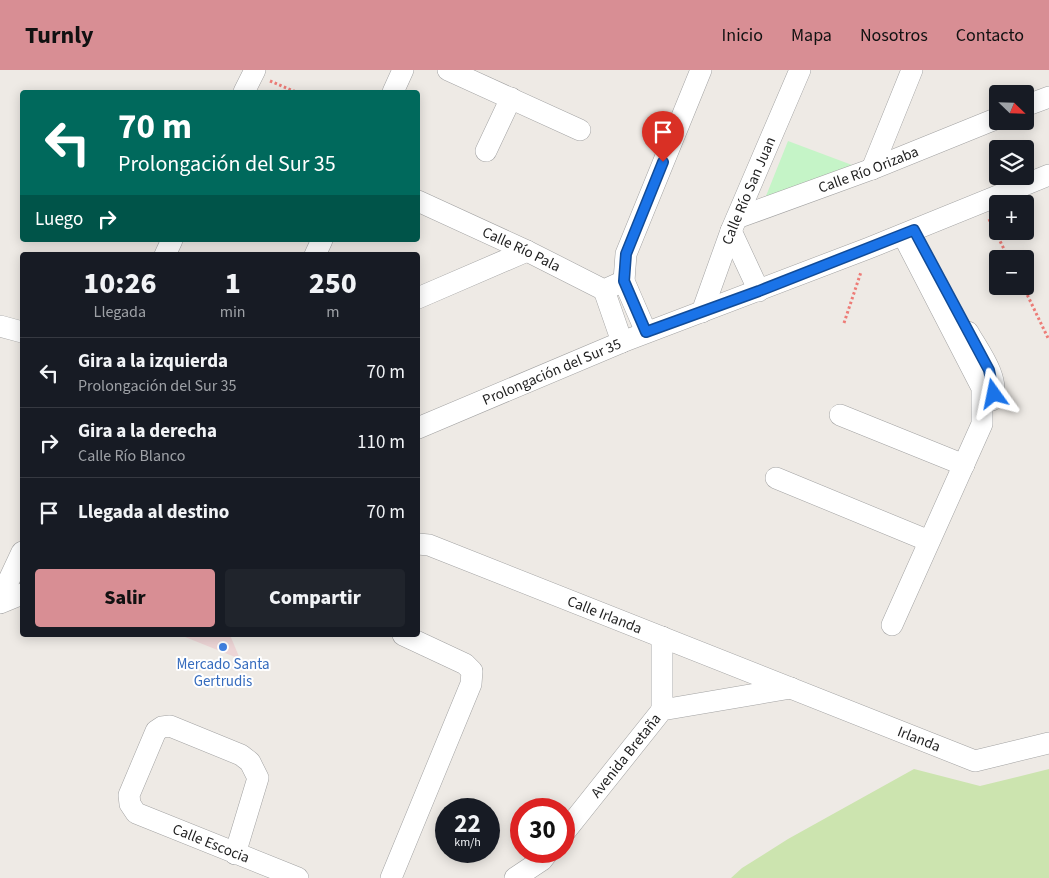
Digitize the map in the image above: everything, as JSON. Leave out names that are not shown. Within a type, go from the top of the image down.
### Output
[{"type":"street","points":[[394,90],[403,70]]},
{"type":"street","points":[[448,70],[580,130]]},
{"type":"street","points":[[646,332],[624,281],[626,254],[701,70]]},
{"type":"street","name":"Calle Río San Juan","points":[[702,312],[734,224],[800,70]]},
{"type":"street","points":[[872,169],[912,70]]},
{"type":"street","points":[[245,90],[254,72]]},
{"type":"street","points":[[1034,102],[1049,96]]},
{"type":"street","points":[[486,151],[511,98]]},
{"type":"street","name":"Calle Río Orizaba","points":[[734,224],[989,122]]},
{"type":"street","name":"Prolongación del Sur 35","points":[[420,427],[646,332],[759,291],[1049,175]]},
{"type":"street","name":"Calle Río Pala","points":[[420,202],[527,251],[604,290]]},
{"type":"street","points":[[734,224],[759,291]]},
{"type":"street","points":[[892,625],[982,424],[982,388],[908,232]]},
{"type":"street","points":[[420,297],[527,251]]},
{"type":"street","points":[[622,342],[604,290],[624,281]]},
{"type":"street","points":[[0,326],[20,331]]},
{"type":"street","points":[[840,414],[964,466]]},
{"type":"street","points":[[776,478],[929,541]]},
{"type":"street","name":"Calle Irlanda","points":[[420,544],[429,544],[791,688]]},
{"type":"street","points":[[0,599],[20,556]]},
{"type":"street","points":[[0,604],[20,595]]},
{"type":"street","points":[[391,878],[471,684],[472,671],[465,664],[407,637]]},
{"type":"street","points":[[662,637],[662,710]]},
{"type":"street","name":"Avenida Bretaña","points":[[575,819],[662,710],[791,688]]},
{"type":"street","name":"Irlanda","points":[[791,688],[975,761],[1049,743]]},
{"type":"street","name":"Calle Escocia","points":[[236,854],[258,778],[250,762],[241,755],[170,726],[162,727],[156,731],[129,795],[130,804],[136,813],[236,854],[298,878]]},
{"type":"street","points":[[515,878],[538,863]]},
{"type":"path","points":[[254,72],[292,90]]},
{"type":"path","points":[[981,203],[1004,250]]},
{"type":"path","points":[[844,323],[869,248]]},
{"type":"path","points":[[1026,295],[1049,340]]},
{"type":"shaded area","name":"Mercado Santa Gertrudis","points":[[185,637],[231,637],[240,659]]},
{"type":"green space","points":[[788,141],[852,165],[764,201]]},
{"type":"green space","points":[[914,769],[980,786],[1049,769],[1049,878],[731,878],[742,868],[788,839]]},
{"type":"place","name":"Mercado Santa Gertrudis","points":[[223,647]]},
{"type":"route","points":[[663,162],[626,254],[624,281],[646,332],[759,291],[914,230],[989,370],[994,394]]}]
